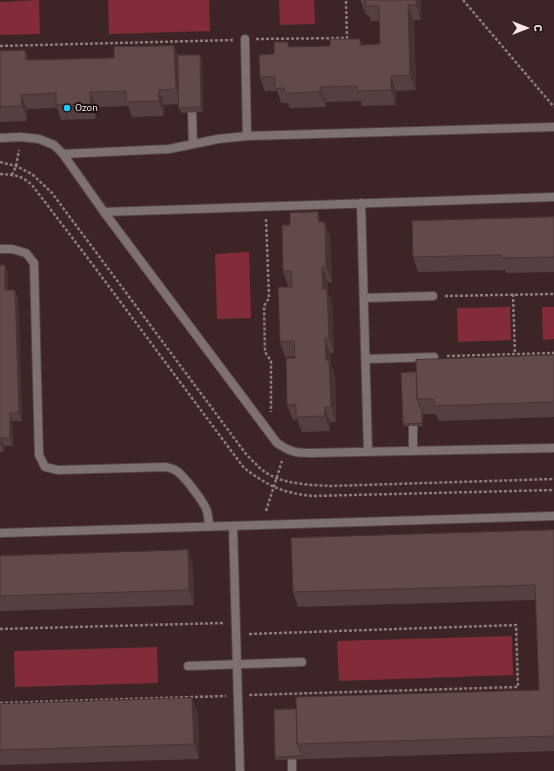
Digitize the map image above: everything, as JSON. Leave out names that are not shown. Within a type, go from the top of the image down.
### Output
[{"type":"lane","points":[[245,39],[247,136]]},
{"type":"lane","points":[[192,113],[193,144]]},
{"type":"lane","points":[[63,154],[169,149],[218,139],[247,136],[554,128]]},
{"type":"lane","points":[[0,138],[21,137],[39,140],[54,145],[63,154],[104,212],[277,443],[286,449],[296,453],[554,448]]},
{"type":"lane","points":[[104,212],[554,197]]},
{"type":"lane","points":[[361,203],[368,452]]},
{"type":"lane","points":[[0,249],[12,249],[26,253],[34,263],[39,455],[45,467],[58,470],[166,467],[174,469],[183,476],[207,510],[209,527]]},
{"type":"lane","points":[[364,298],[433,296]]},
{"type":"lane","points":[[366,358],[434,357]]},
{"type":"lane","points":[[413,426],[414,451]]},
{"type":"lane","points":[[0,533],[554,516]]},
{"type":"lane","points":[[233,526],[240,771]]},
{"type":"lane","points":[[188,666],[302,662]]},
{"type":"lane","points":[[292,759],[292,771]]},
{"type":"path","points":[[0,46],[245,39],[347,38],[346,0]]},
{"type":"path","points":[[464,0],[554,107]]},
{"type":"path","points":[[12,175],[16,166],[21,137]]},
{"type":"path","points":[[0,162],[16,166],[32,174],[52,193],[246,454],[260,468],[271,476],[280,480],[330,486],[554,479]]},
{"type":"path","points":[[265,206],[269,298],[264,306],[265,352],[271,361],[271,413]]},
{"type":"path","points":[[513,294],[515,354]]},
{"type":"path","points":[[433,296],[554,294]]},
{"type":"path","points":[[434,357],[554,353]]},
{"type":"path","points":[[262,525],[286,449]]},
{"type":"path","points":[[0,629],[236,622]]},
{"type":"path","points":[[0,703],[518,687],[516,625],[236,634]]},
{"type":"shaded area","points":[[39,0],[40,34],[0,35],[0,2]]},
{"type":"shaded area","points":[[108,0],[209,0],[210,31],[109,34]]},
{"type":"shaded area","points":[[279,0],[314,0],[315,24],[280,25]]},
{"type":"shaded area","points":[[249,252],[251,318],[217,319],[215,254]]},
{"type":"shaded area","points":[[510,307],[511,340],[458,342],[457,308]]},
{"type":"shaded area","points":[[542,307],[554,307],[554,339],[543,340]]},
{"type":"shaded area","points":[[512,636],[513,675],[339,681],[337,641]]},
{"type":"shaded area","points":[[157,647],[158,683],[15,687],[14,651]]},
{"type":"building","points":[[366,0],[416,0],[416,5],[408,5],[410,75],[391,76],[391,90],[357,91],[357,86],[320,87],[320,92],[285,93],[284,88],[275,88],[275,76],[260,77],[259,55],[274,54],[274,42],[288,42],[288,47],[330,46],[330,39],[360,39],[360,45],[380,44],[379,6],[366,6]]},
{"type":"building","points":[[174,46],[176,89],[159,90],[159,101],[126,102],[126,91],[90,92],[91,104],[56,105],[56,93],[21,95],[22,106],[0,107],[0,51],[25,50],[26,60],[114,58],[114,47]]},
{"type":"building","points":[[178,55],[200,55],[201,107],[179,108]]},
{"type":"building","points":[[318,212],[318,222],[325,222],[326,267],[322,267],[323,289],[327,289],[329,338],[325,338],[326,360],[329,360],[331,407],[325,407],[325,416],[296,417],[296,404],[287,405],[286,358],[295,358],[294,341],[280,342],[278,287],[292,287],[291,271],[283,271],[282,225],[290,225],[290,213]]},
{"type":"building","points":[[554,217],[554,257],[501,258],[501,255],[413,257],[412,221]]},
{"type":"building","points":[[0,265],[5,265],[5,290],[15,290],[19,413],[10,413],[10,438],[1,438],[1,444],[0,444]]},
{"type":"building","points":[[554,355],[554,402],[434,406],[434,399],[417,399],[416,360]]},
{"type":"building","points":[[416,372],[417,399],[422,411],[422,423],[403,424],[401,373]]},
{"type":"building","points":[[554,530],[554,736],[297,744],[296,697],[539,690],[535,585],[293,592],[291,538]]},
{"type":"building","points":[[188,550],[189,590],[0,596],[0,556]]},
{"type":"building","points":[[192,698],[194,744],[0,750],[0,704]]},
{"type":"building","points":[[296,709],[297,744],[302,756],[275,757],[274,710]]},
{"type":"place","name":"Ozon","points":[[67,108]]}]
